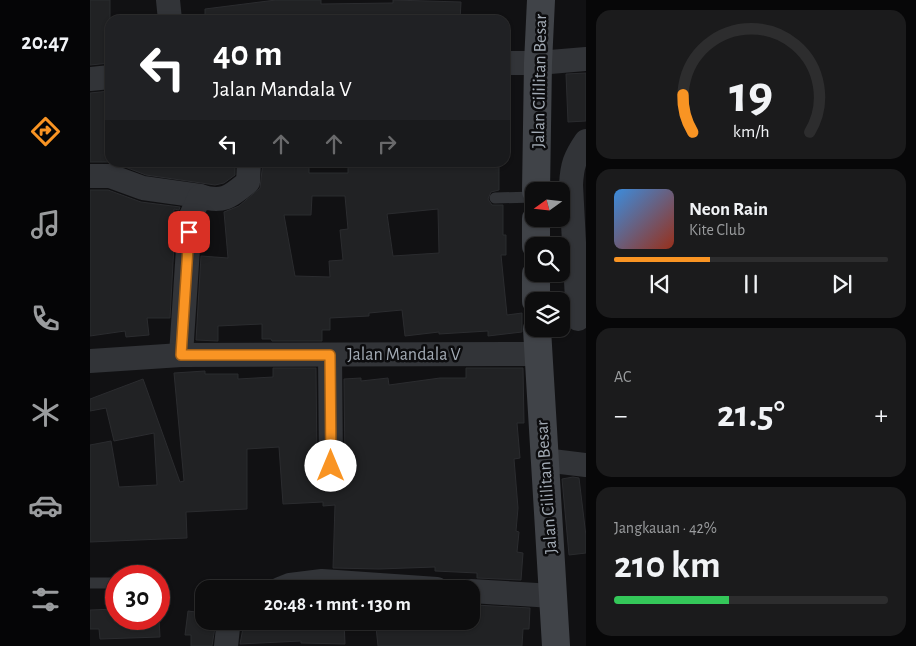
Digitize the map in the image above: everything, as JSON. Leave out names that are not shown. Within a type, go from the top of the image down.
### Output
[{"type":"street","points":[[168,0],[170,15]]},
{"type":"street","name":"Jalan Cililitan Besar","points":[[536,182],[541,0]]},
{"type":"street","points":[[510,63],[586,59]]},
{"type":"street","points":[[90,79],[105,78]]},
{"type":"street","points":[[575,319],[572,169],[576,156],[586,141]]},
{"type":"street","points":[[90,176],[110,176],[143,188],[200,196],[214,201],[233,194],[248,182],[249,167]]},
{"type":"street","points":[[181,355],[190,218],[200,196]]},
{"type":"street","name":"Jalan Cililitan Besar","points":[[538,341],[556,646]]},
{"type":"street","name":"Jalan Mandala V","points":[[90,361],[181,355],[330,355],[538,341]]},
{"type":"street","points":[[330,355],[331,466]]},
{"type":"street","points":[[544,460],[586,465]]},
{"type":"street","points":[[480,592],[553,596]]},
{"type":"street","points":[[226,646],[228,630]]},
{"type":"lane","points":[[495,198],[525,197]]},
{"type":"lane","points":[[90,583],[105,583]]},
{"type":"building","points":[[90,0],[110,0],[110,15],[105,15],[105,64],[90,65]]},
{"type":"building","points":[[276,0],[321,0],[321,4],[393,3],[393,0],[461,2],[460,15],[205,15],[205,9]]},
{"type":"building","points":[[586,73],[586,121],[568,122],[566,74]]},
{"type":"building","points":[[105,92],[105,162],[90,162],[90,93]]},
{"type":"building","points":[[125,167],[235,167],[235,175],[224,183],[215,185],[146,175]]},
{"type":"building","points":[[262,167],[309,167],[309,173],[348,173],[348,167],[499,167],[499,190],[491,192],[488,199],[492,205],[503,205],[503,235],[506,235],[506,255],[501,255],[507,315],[522,313],[522,332],[488,336],[488,331],[439,334],[439,332],[405,336],[402,310],[369,313],[369,316],[330,318],[330,330],[322,330],[322,341],[272,341],[271,339],[262,339],[262,324],[218,326],[218,341],[196,340],[201,256],[228,258],[224,212],[239,206],[260,188]],"holes":[[[312,196],[345,196],[348,229],[340,230],[343,260],[329,261],[330,277],[295,276],[284,215],[311,215]],[[438,209],[439,253],[393,256],[387,214]]]},
{"type":"building","points":[[90,190],[108,190],[141,202],[180,207],[179,210],[174,209],[170,318],[147,318],[149,335],[126,337],[125,331],[90,336]]},
{"type":"building","points":[[273,368],[316,368],[317,466],[319,473],[324,478],[331,480],[338,478],[343,473],[345,466],[344,379],[361,378],[361,381],[388,378],[389,385],[440,378],[466,378],[466,368],[523,368],[524,423],[517,423],[520,458],[514,459],[518,508],[516,531],[519,532],[517,552],[523,553],[521,580],[477,578],[477,573],[435,571],[435,567],[333,568],[335,505],[323,506],[323,502],[283,504],[279,447],[247,449],[247,509],[186,512],[187,538],[90,542],[90,445],[111,441],[119,487],[157,485],[154,433],[114,441],[106,408],[90,411],[90,399],[143,379],[180,482],[184,481],[174,373],[205,371],[205,374],[238,374],[238,379],[273,377]]},
{"type":"building","points":[[579,478],[586,536],[586,553],[569,555],[562,479]]},
{"type":"building","points":[[480,605],[530,608],[529,629],[523,629],[522,646],[378,646],[376,630],[480,630]]},
{"type":"building","points":[[105,609],[105,630],[160,630],[160,637],[100,639],[99,629],[90,629],[90,610]]},
{"type":"building","points":[[188,611],[195,612],[195,630],[215,630],[212,646],[191,646],[191,635],[185,635]]},
{"type":"building","points":[[243,630],[344,630],[345,644],[301,643],[301,641],[240,644]]},
{"type":"route","points":[[189,232],[181,355],[330,355],[331,466]]}]
